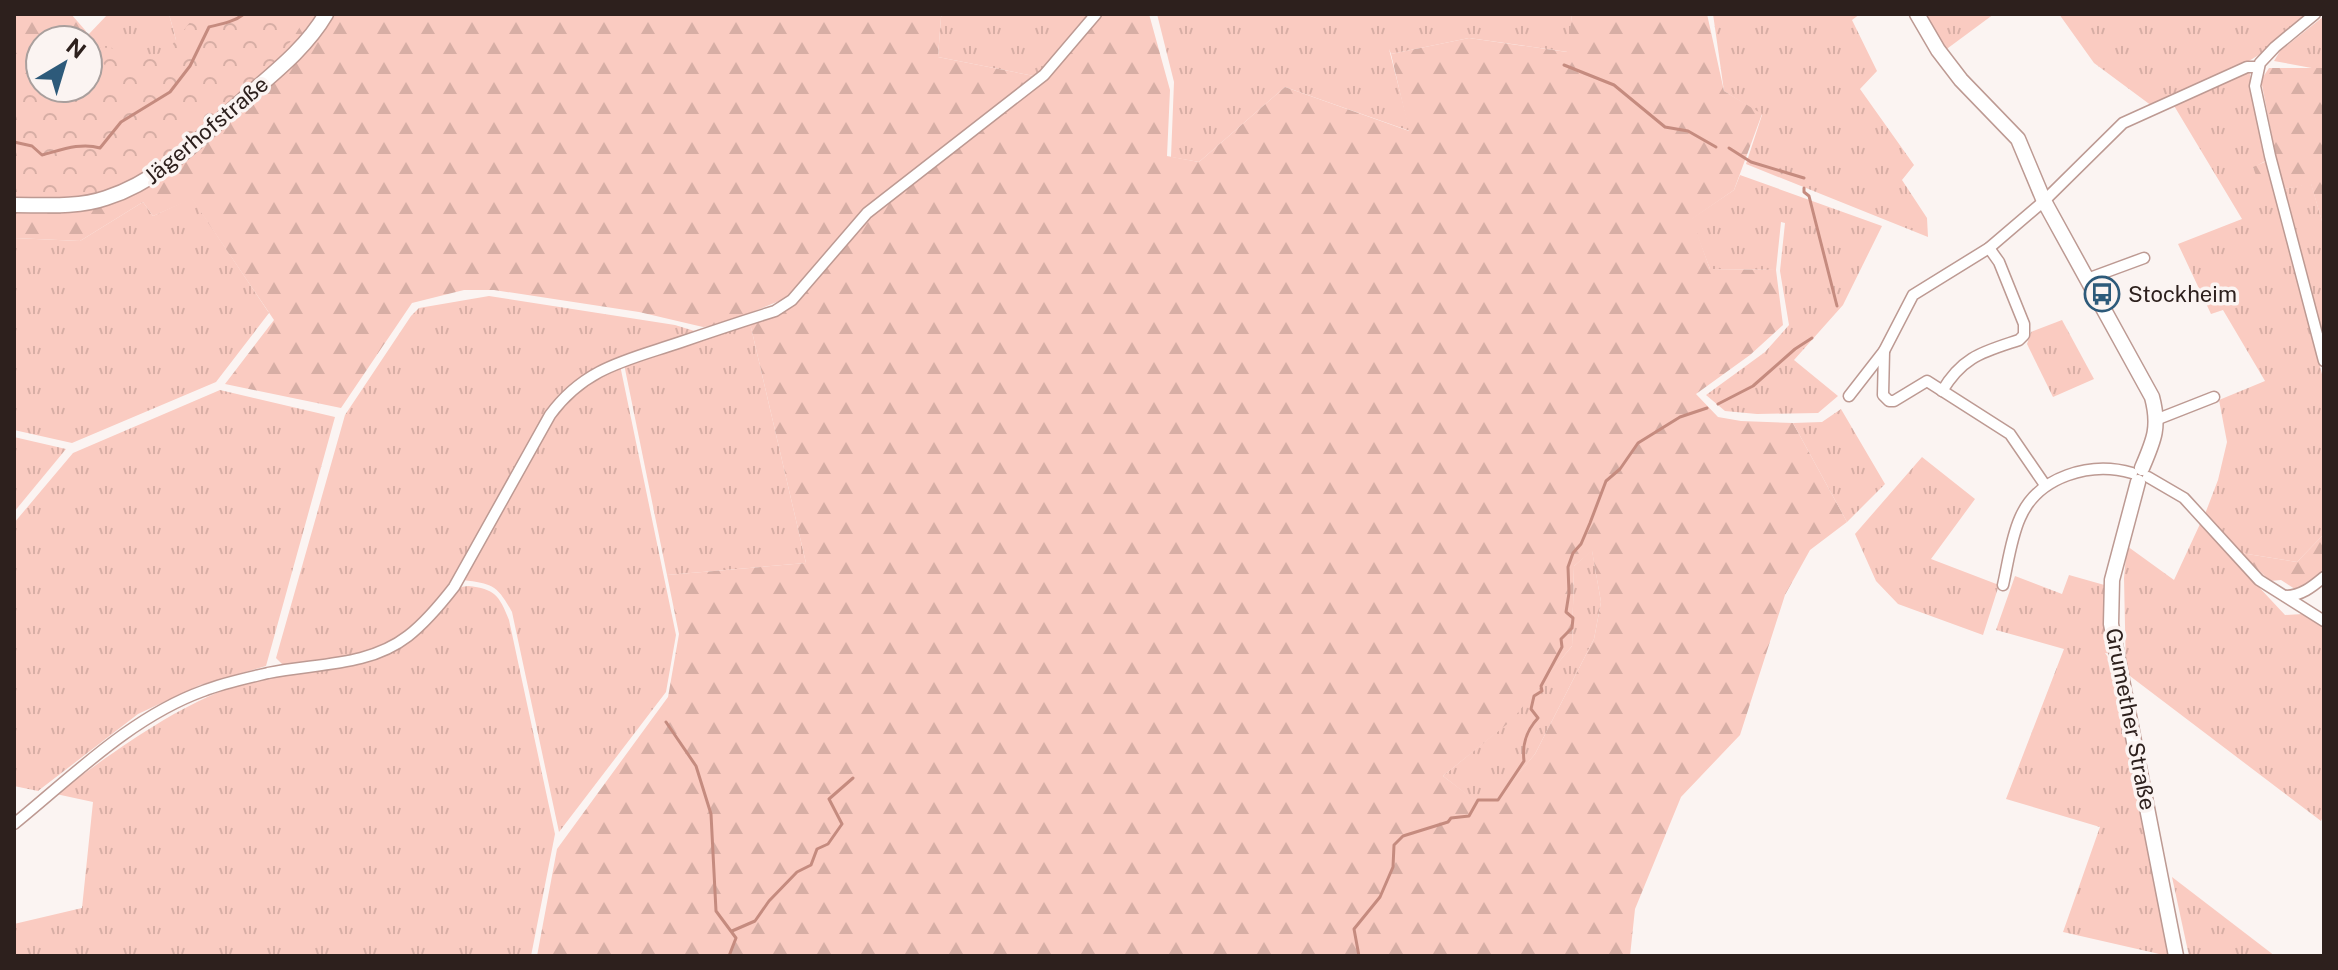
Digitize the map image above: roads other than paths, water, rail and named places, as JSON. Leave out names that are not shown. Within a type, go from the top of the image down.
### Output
[{"type":"street","name":"Jägerhofstraße","points":[[14,205],[67,205],[102,200],[141,184],[181,156],[283,66],[318,29],[326,14]]},
{"type":"street","points":[[14,824],[140,723],[203,691],[267,673],[357,659],[406,637],[454,587],[550,415],[565,394],[621,361],[775,311],[792,300],[867,213],[1044,75],[1096,14]]},
{"type":"street","points":[[1917,14],[1961,80],[2018,139],[2044,201],[2152,397],[2158,419],[2214,397]]},
{"type":"street","points":[[2315,14],[2275,47],[2258,67],[2255,86],[2324,361]]},
{"type":"street","points":[[1849,396],[1884,351],[1913,295],[1989,248],[2044,201],[2123,123],[2247,67],[2258,67]]},
{"type":"street","points":[[1942,391],[1954,370],[1975,355],[2019,340],[2024,335],[2024,324],[1999,262],[1989,248]]},
{"type":"street","points":[[2087,279],[2144,258]]},
{"type":"street","points":[[1884,351],[1883,395],[1889,401],[1927,381],[2010,434],[2045,485]]},
{"type":"street","name":"Grumether Straße","points":[[2158,419],[2112,580],[2111,624],[2176,956]]},
{"type":"street","points":[[2003,585],[2020,518],[2032,499],[2045,485],[2094,469],[2140,475],[2184,498],[2259,580],[2324,621]]},
{"type":"street","points":[[2283,596],[2295,596],[2324,577]]},
{"type":"waterway","points":[[14,142],[32,146],[42,155],[78,146],[100,148],[121,122],[170,92],[190,66],[209,27],[244,14]]},
{"type":"waterway","points":[[1564,65],[1614,85],[1665,127],[1688,131],[1716,147]]},
{"type":"waterway","points":[[1729,148],[1751,162],[1804,178]]},
{"type":"waterway","points":[[1804,188],[1809,196],[1837,306]]},
{"type":"waterway","points":[[1718,404],[1753,386],[1812,338]]},
{"type":"waterway","points":[[1359,956],[1354,929],[1380,897],[1393,867],[1394,845],[1403,836],[1448,822],[1451,818],[1469,816],[1478,800],[1498,800],[1524,761],[1526,738],[1538,718],[1531,709],[1534,696],[1542,691],[1541,686],[1562,647],[1561,639],[1572,628],[1573,618],[1566,612],[1568,567],[1573,553],[1581,544],[1606,481],[1620,469],[1638,443],[1680,417],[1707,408]]},
{"type":"waterway","points":[[666,722],[696,766],[711,814],[716,911],[736,938],[729,956]]},
{"type":"waterway","points":[[732,931],[755,921],[797,872],[811,865],[817,849],[828,844],[842,824],[829,799],[853,778]]},
{"type":"place","name":"Stockheim","points":[[2102,294]]}]
